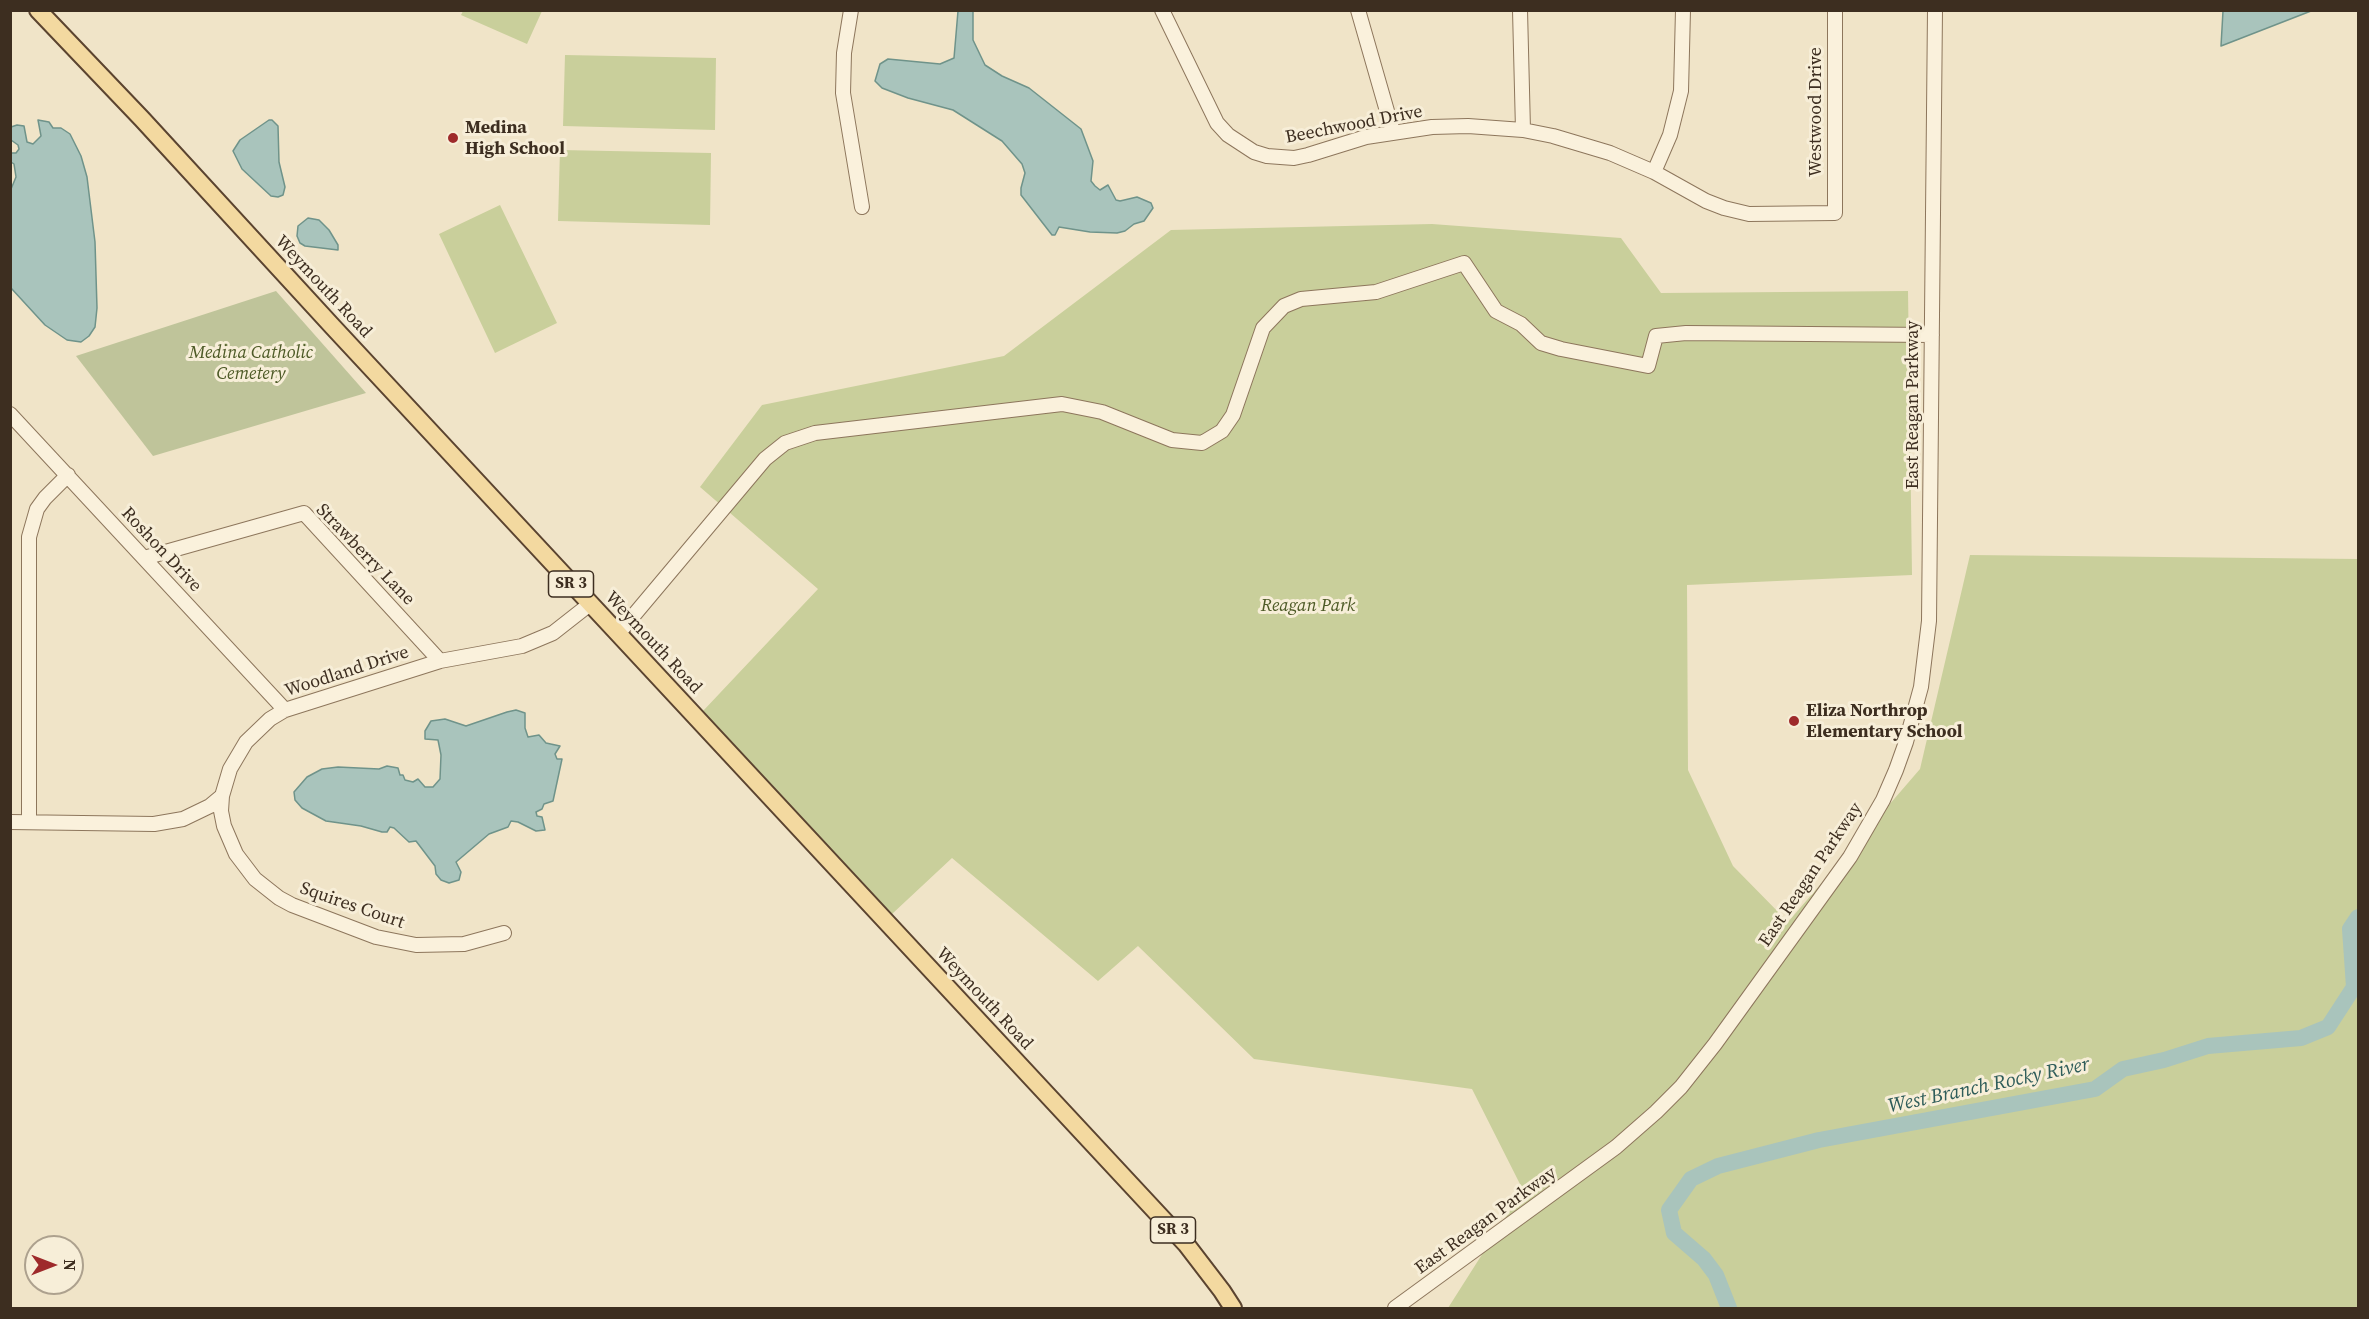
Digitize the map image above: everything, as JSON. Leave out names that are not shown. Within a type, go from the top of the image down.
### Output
[{"type":"main road","name":"Weymouth Road","points":[[38,10],[142,119],[314,307],[1186,1244],[1206,1268],[1233,1308]]},
{"type":"street","points":[[851,10],[844,53],[843,93],[862,207]]},
{"type":"street","name":"Beechwood Drive","points":[[1162,10],[1217,123],[1228,135],[1254,152],[1274,157],[1294,158],[1393,132],[1467,126],[1523,130],[1582,143],[1654,172],[1706,201],[1743,213],[1834,213]]},
{"type":"street","points":[[1358,10],[1393,132]]},
{"type":"street","points":[[1520,10],[1523,130]]},
{"type":"street","points":[[1654,172],[1670,135],[1681,91],[1683,10]]},
{"type":"street","name":"Westwood Drive","points":[[1834,10],[1834,213]]},
{"type":"street","name":"East Reagan Parkway","points":[[1395,1308],[1616,1147],[1656,1112],[1709,1052],[1850,857],[1887,790],[1906,742],[1917,703],[1926,654],[1930,602],[1935,10]]},
{"type":"street","points":[[618,634],[765,459],[785,443],[815,433],[1062,404],[1102,412],[1172,440],[1189,443],[1208,441],[1222,431],[1233,415],[1263,328],[1284,306],[1301,299],[1338,299],[1376,292],[1464,263],[1496,311],[1521,324],[1541,343],[1648,366],[1656,336],[1676,334],[1932,335]]},
{"type":"street","name":"Roshon Drive","points":[[10,414],[285,711]]},
{"type":"street","points":[[29,822],[29,537],[38,508],[68,475]]},
{"type":"street","name":"Strawberry Lane","points":[[144,558],[304,513],[440,661]]},
{"type":"street","name":"Woodland Drive","points":[[222,796],[230,770],[246,742],[263,725],[285,711],[440,661],[505,650],[538,640],[553,633],[590,604]]},
{"type":"street","points":[[10,822],[169,823],[197,813],[222,796]]},
{"type":"street","name":"Squires Court","points":[[222,796],[221,811],[224,826],[236,854],[255,879],[292,905],[376,937],[416,945],[464,944],[504,933]]},
{"type":"street","points":[[197,813],[206,813],[224,826]]},
{"type":"green space","points":[[463,10],[542,11],[527,44],[461,15]]},
{"type":"green space","points":[[565,55],[716,58],[715,130],[563,126]]},
{"type":"green space","points":[[560,150],[711,153],[710,225],[558,221]]},
{"type":"green space","points":[[500,205],[557,323],[495,353],[439,234]]},
{"type":"green space","name":"Reagan Park","points":[[1432,224],[1621,238],[1661,293],[1908,291],[1912,575],[1687,585],[1688,770],[1733,866],[1788,922],[1920,769],[1970,555],[2358,559],[2358,1308],[1448,1308],[1523,1190],[1472,1089],[1254,1059],[1138,946],[1098,981],[952,858],[892,914],[703,711],[818,589],[700,487],[762,405],[1004,356],[1171,230]]},
{"type":"green space","name":"Medina Catholic Cemetery","points":[[276,291],[366,393],[153,456],[76,356]]},
{"type":"water","points":[[2223,10],[2311,11],[2221,46]]},
{"type":"water","points":[[958,11],[973,11],[973,40],[985,65],[1002,76],[1029,88],[1081,129],[1093,161],[1091,181],[1095,186],[1100,190],[1108,185],[1116,200],[1137,197],[1151,203],[1153,208],[1144,221],[1117,233],[1059,227],[1055,235],[1052,235],[1021,195],[1025,173],[1022,164],[1002,141],[953,110],[908,98],[882,88],[875,81],[880,64],[888,59],[940,64],[954,58]]},
{"type":"water","points":[[38,120],[49,122],[53,128],[61,128],[70,134],[81,156],[87,177],[95,242],[97,308],[95,327],[81,342],[67,340],[45,325],[11,288],[11,189],[16,177],[14,164],[11,162],[11,153],[16,153],[19,149],[18,145],[11,140],[11,127],[24,126],[27,142],[33,144],[41,136]]},
{"type":"water","points":[[269,120],[278,126],[279,162],[285,187],[283,195],[278,197],[271,196],[242,169],[233,151],[240,140]]},
{"type":"water","points":[[308,218],[319,220],[329,230],[338,245],[338,250],[305,246],[300,243],[297,236],[298,226]]},
{"type":"water","points":[[516,710],[525,713],[525,728],[528,737],[539,735],[546,743],[560,746],[555,754],[557,759],[562,759],[553,801],[544,804],[542,809],[536,812],[537,816],[542,817],[545,830],[536,831],[511,821],[508,827],[489,834],[456,862],[461,872],[459,880],[449,883],[441,880],[436,874],[435,866],[416,841],[409,842],[394,828],[390,827],[387,832],[382,832],[361,826],[326,821],[302,808],[295,800],[294,792],[307,777],[322,769],[338,767],[379,769],[387,766],[398,768],[405,780],[413,782],[418,779],[425,787],[433,787],[440,779],[441,755],[438,740],[425,739],[425,731],[431,721],[445,719],[466,726]]},
{"type":"waterway","name":"West Branch Rocky River","points":[[1729,1308],[1716,1275],[1704,1259],[1674,1233],[1669,1210],[1691,1179],[1718,1166],[1819,1140],[2095,1089],[2123,1069],[2164,1060],[2208,1046],[2301,1038],[2328,1027],[2354,987],[2350,929],[2358,917]]},
{"type":"place","name":"Medina High School","points":[[453,138]]},
{"type":"place","name":"Eliza Northrop Elementary School","points":[[1794,721]]}]
